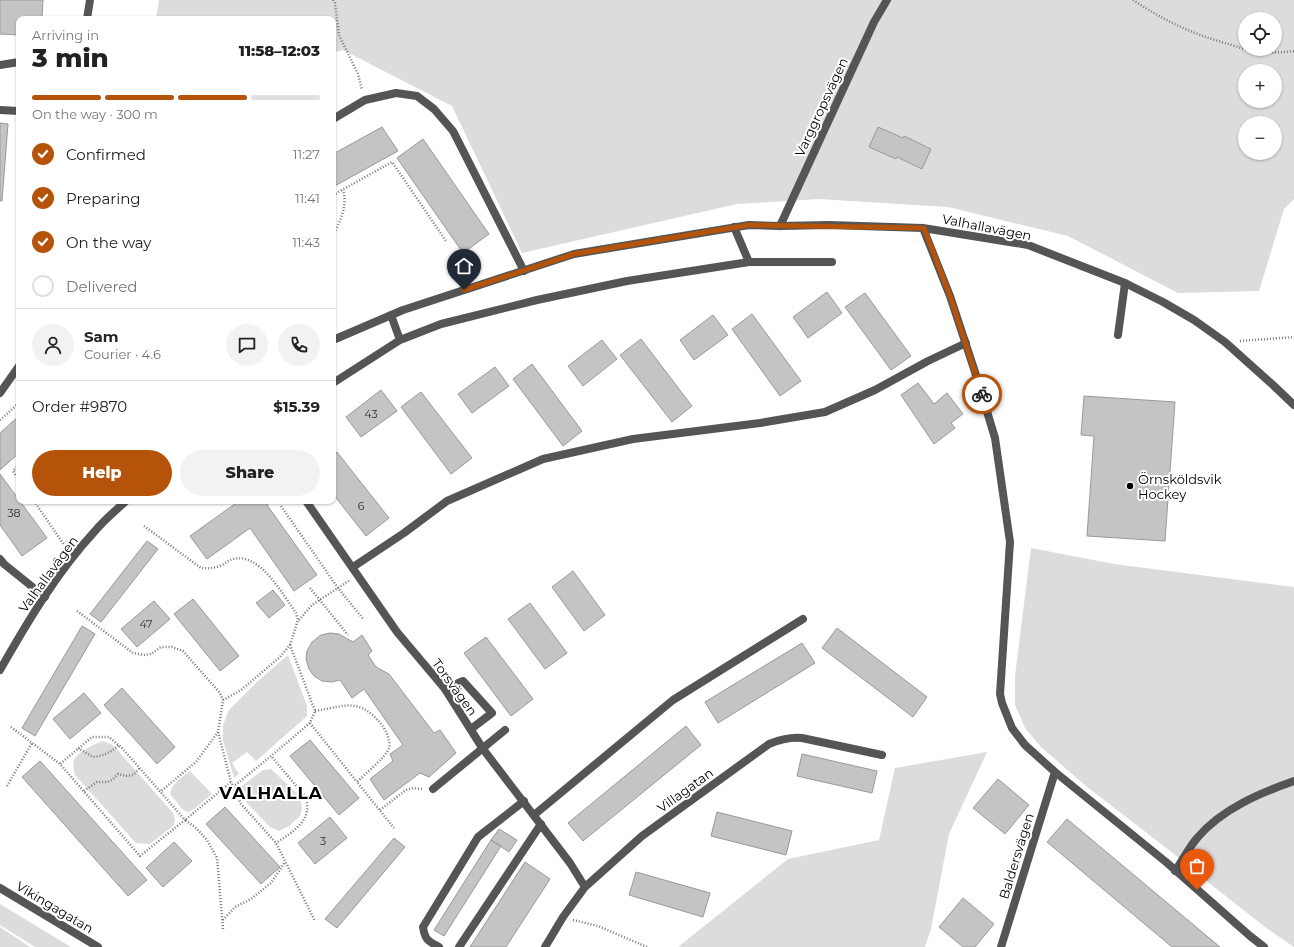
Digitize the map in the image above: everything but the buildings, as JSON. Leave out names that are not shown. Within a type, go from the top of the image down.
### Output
[{"type":"street","points":[[87,16],[90,0]]},
{"type":"street","name":"Varggropsvägen","points":[[780,226],[874,22],[887,0]]},
{"type":"street","points":[[0,65],[16,62]]},
{"type":"street","points":[[336,117],[365,100],[396,93],[417,96],[434,109],[453,131],[524,271]]},
{"type":"street","points":[[0,110],[16,111]]},
{"type":"street","name":"Valhallavägen","points":[[336,339],[403,310],[574,254],[749,225],[829,225],[924,228],[1028,245],[1125,283],[1163,302],[1194,320],[1225,342],[1294,405]]},
{"type":"street","points":[[734,227],[749,262]]},
{"type":"street","points":[[924,228],[966,343],[995,438],[1010,542],[1000,694],[1012,728],[1026,745],[1054,772],[1175,871],[1264,947]]},
{"type":"street","points":[[336,381],[400,340],[441,324],[537,300],[627,281],[749,262],[832,262]]},
{"type":"street","points":[[1118,335],[1125,283]]},
{"type":"street","points":[[392,315],[400,340]]},
{"type":"street","points":[[353,567],[404,533],[448,500],[543,459],[633,439],[760,423],[825,412],[875,390],[928,361],[966,343]]},
{"type":"street","points":[[0,393],[16,370]]},
{"type":"street","name":"Valhallavägen","points":[[0,670],[22,631],[58,577],[95,531],[123,504]]},
{"type":"street","name":"Torsvägen","points":[[308,504],[397,632],[445,689],[483,749],[534,814],[570,863],[585,887]]},
{"type":"street","points":[[0,559],[4,564],[45,597]]},
{"type":"street","points":[[534,814],[674,700],[803,619]]},
{"type":"street","points":[[445,689],[463,681],[492,714],[471,729]]},
{"type":"street","points":[[432,789],[505,730]]},
{"type":"street","name":"Villagatan","points":[[545,947],[563,917],[585,887],[642,836],[769,744],[780,739],[802,738],[882,755]]},
{"type":"street","name":"Baldersvägen","points":[[1001,947],[1054,772]]},
{"type":"street","points":[[1175,871],[1198,838],[1216,820],[1250,800],[1294,781]]},
{"type":"street","points":[[439,947],[427,940],[423,927],[478,837],[524,801]]},
{"type":"street","points":[[459,947],[541,824]]},
{"type":"street","name":"Vikingagatan","points":[[0,888],[98,947]]},
{"type":"path","points":[[333,0],[335,3],[339,35],[358,74],[365,100]]},
{"type":"path","points":[[1133,0],[1154,14],[1199,35],[1250,51],[1294,51]]},
{"type":"path","points":[[336,194],[392,162],[446,241]]},
{"type":"path","points":[[336,229],[343,212],[345,196],[343,190]]},
{"type":"path","points":[[1225,342],[1294,337]]},
{"type":"path","points":[[0,420],[16,406]]},
{"type":"path","points":[[16,468],[12,471],[16,476]]},
{"type":"path","points":[[36,504],[73,558]]},
{"type":"path","points":[[281,506],[338,588],[364,620]]},
{"type":"path","points":[[144,526],[201,568],[211,569],[233,559],[252,561],[263,569],[296,613],[298,620]]},
{"type":"path","points":[[223,700],[242,690],[280,657],[290,645],[298,620],[312,605],[358,574]]},
{"type":"path","points":[[310,588],[348,635]]},
{"type":"path","points":[[77,611],[133,653],[143,655],[151,654],[161,647],[172,647],[183,651],[220,693],[223,700],[218,732],[233,787],[241,804],[276,843],[315,921]]},
{"type":"path","points":[[233,787],[310,723],[315,711],[290,645]]},
{"type":"path","points":[[315,711],[347,705],[359,706],[373,714],[385,730],[389,740],[389,748],[357,782]]},
{"type":"path","points":[[310,723],[394,828]]},
{"type":"path","points":[[11,727],[60,764],[140,856],[231,782]]},
{"type":"path","points":[[160,792],[196,762],[218,732]]},
{"type":"path","points":[[60,764],[92,737],[109,737],[119,745],[185,820],[196,827],[207,840],[217,858],[223,929]]},
{"type":"path","points":[[7,786],[32,743]]},
{"type":"path","points":[[78,748],[93,757],[106,754],[119,745]]},
{"type":"path","points":[[271,756],[304,795],[308,802],[308,812],[303,821],[289,835],[276,843]]},
{"type":"path","points":[[84,792],[97,782],[108,782],[118,774],[126,776],[133,775],[140,768]]},
{"type":"path","points":[[380,810],[406,790],[412,788],[432,789]]},
{"type":"path","points":[[222,921],[235,907],[251,899],[271,883],[286,862]]},
{"type":"path","points":[[563,917],[598,926],[647,947]]},
{"type":"shaded area","points":[[159,0],[1294,0],[1294,199],[1284,209],[1259,291],[1178,293],[1068,236],[948,207],[819,199],[737,204],[522,253],[452,106],[343,50],[336,52],[336,16],[156,16]]},
{"type":"shaded area","points":[[1031,548],[1114,564],[1294,587],[1294,947],[1265,927],[1086,786],[1041,747],[1025,728],[1015,705],[1015,676]]},
{"type":"shaded area","points":[[288,655],[307,706],[307,716],[256,761],[247,752],[232,763],[239,774],[234,778],[223,741],[223,725],[229,710],[258,681]]},
{"type":"shaded area","points":[[103,741],[113,745],[174,814],[175,821],[173,826],[150,844],[136,843],[75,775],[73,764],[75,758],[88,748]]},
{"type":"shaded area","points":[[987,752],[949,834],[931,929],[925,947],[678,947],[788,859],[879,840],[895,768]]},
{"type":"shaded area","points":[[271,769],[300,796],[302,808],[300,816],[289,826],[279,831],[270,827],[247,803],[242,793],[242,786],[263,770]]},
{"type":"shaded area","points":[[190,771],[212,794],[189,812],[183,810],[170,794],[172,787],[180,778]]},
{"type":"shaded area","points":[[0,904],[71,947],[35,947],[0,925]]},
{"type":"shaded area","points":[[0,927],[30,947],[0,947]]},
{"type":"way so far","points":[[982,394],[995,438],[1010,542],[1000,694],[1012,728],[1026,745],[1054,772],[1166,862],[1197,890]]},
{"type":"place","name":"Örnsköldsvik Hockey","points":[[1130,486]]},
{"type":"district","name":"VALHALLA","points":[[271,793]]},
{"type":"route","points":[[464,290],[574,254],[749,225],[829,225],[924,228],[950,296],[982,394]]}]
